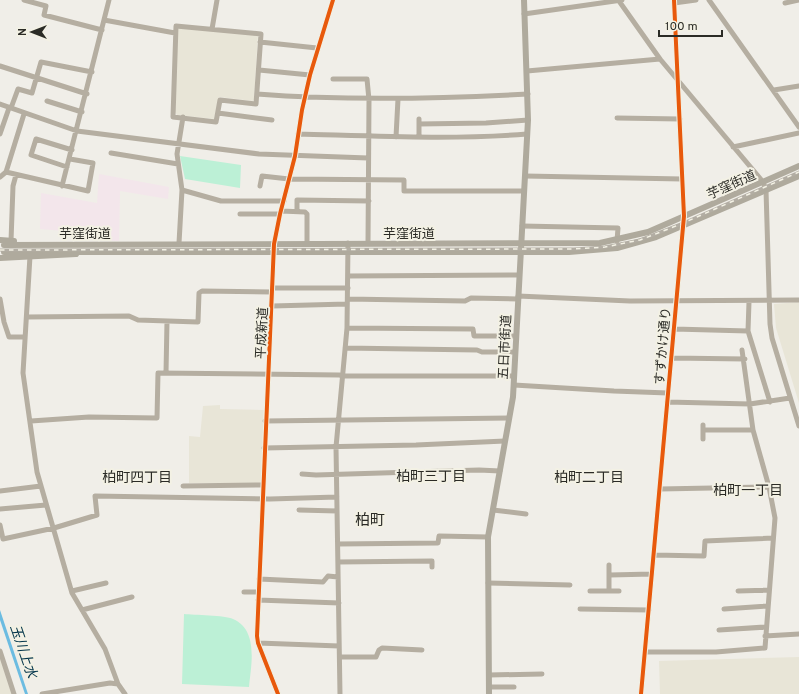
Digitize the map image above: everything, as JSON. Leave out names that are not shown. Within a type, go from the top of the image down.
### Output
[{"type":"main road","name":"五日市街道","points":[[489,691],[488,537],[514,385],[528,120],[524,0]]},
{"type":"main road","name":"芋窪街道","points":[[3,246],[179,243],[587,244],[617,240],[648,232],[799,166]]},
{"type":"main road","name":"芋窪街道","points":[[3,246],[102,251],[274,252],[569,252],[617,248],[656,237],[799,176]]},
{"type":"main road","points":[[3,246],[11,241],[66,240],[101,244]]},
{"type":"main road","points":[[0,258],[63,256],[102,251]]},
{"type":"street","points":[[24,0],[46,6],[44,15],[102,30]]},
{"type":"street","points":[[62,186],[87,94],[109,0]]},
{"type":"street","points":[[212,29],[217,0]]},
{"type":"street","name":"平成新道","points":[[278,694],[258,643],[258,579],[274,244],[280,213],[296,156],[304,98],[317,48],[333,0]]},
{"type":"street","points":[[524,14],[621,0],[660,59],[763,182],[766,190],[768,301],[772,338],[799,426]]},
{"type":"street","points":[[674,1],[696,0]]},
{"type":"street","points":[[709,0],[799,127]]},
{"type":"street","points":[[785,3],[799,0]]},
{"type":"street","name":"すずかけ通り","points":[[642,694],[684,216],[674,1]]},
{"type":"street","points":[[104,20],[175,33]]},
{"type":"street","points":[[176,26],[212,29],[261,34],[256,104],[220,100],[216,122],[173,117],[176,26]]},
{"type":"street","points":[[260,42],[317,48]]},
{"type":"street","points":[[527,71],[660,59]]},
{"type":"street","points":[[0,134],[18,89],[32,93],[41,62],[92,72]]},
{"type":"street","points":[[0,66],[87,94]]},
{"type":"street","points":[[259,70],[310,75]]},
{"type":"street","points":[[333,79],[368,79],[368,244]]},
{"type":"street","points":[[774,90],[799,86]]},
{"type":"street","points":[[257,94],[304,98],[369,100],[528,94]]},
{"type":"street","points":[[396,137],[398,99]]},
{"type":"street","points":[[47,101],[82,112]]},
{"type":"street","points":[[0,104],[24,114],[77,131],[259,154],[368,158]]},
{"type":"street","points":[[218,113],[272,120]]},
{"type":"street","points":[[0,177],[6,172],[24,114]]},
{"type":"street","points":[[179,243],[182,190],[177,154],[182,117]]},
{"type":"street","points":[[617,118],[680,119]]},
{"type":"street","points":[[420,137],[419,121],[486,123],[528,120]]},
{"type":"street","points":[[733,147],[799,133]]},
{"type":"street","points":[[298,134],[396,137],[492,137],[527,134]]},
{"type":"street","points":[[68,167],[31,155],[36,139],[72,150]]},
{"type":"street","points":[[111,154],[178,164]]},
{"type":"street","points":[[6,172],[88,191],[93,163],[70,159]]},
{"type":"street","points":[[11,241],[13,186],[16,175]]},
{"type":"street","points":[[260,186],[262,176],[289,180],[404,180],[404,191],[524,191]]},
{"type":"street","points":[[525,176],[682,179]]},
{"type":"street","points":[[182,190],[220,201],[284,201]]},
{"type":"street","points":[[297,211],[298,200],[369,201]]},
{"type":"street","points":[[240,214],[297,211],[306,212],[307,243]]},
{"type":"street","points":[[522,226],[618,228],[617,240]]},
{"type":"street","points":[[340,694],[336,447],[337,421],[347,328],[348,243]]},
{"type":"street","points":[[30,256],[23,373],[31,421],[37,472],[72,591],[105,649],[118,684],[125,694]]},
{"type":"street","points":[[348,276],[519,276]]},
{"type":"street","points":[[27,317],[129,316],[138,320],[198,322],[199,293],[202,291],[348,288]]},
{"type":"street","points":[[272,306],[347,302],[465,301],[471,298],[518,297],[749,302],[799,300]]},
{"type":"street","points":[[0,299],[2,320],[9,337],[25,337]]},
{"type":"street","points":[[749,302],[748,331],[770,402]]},
{"type":"street","points":[[166,321],[166,373]]},
{"type":"street","points":[[347,328],[474,329],[474,336],[516,336]]},
{"type":"street","points":[[674,329],[748,331]]},
{"type":"street","points":[[345,348],[515,352]]},
{"type":"street","points":[[646,652],[716,652],[764,648],[775,518],[769,487],[753,430],[742,350]]},
{"type":"street","points":[[672,358],[744,359]]},
{"type":"street","points":[[31,421],[89,417],[157,418],[158,373],[269,373],[342,376],[514,376]]},
{"type":"street","points":[[514,385],[614,392],[668,393]]},
{"type":"street","points":[[668,402],[750,404],[790,398]]},
{"type":"street","points":[[265,421],[509,418]]},
{"type":"street","points":[[703,439],[703,428],[753,430]]},
{"type":"street","points":[[264,448],[505,441]]},
{"type":"street","points":[[302,474],[337,475],[479,470],[500,471]]},
{"type":"street","points":[[183,486],[263,485]]},
{"type":"street","points":[[0,491],[41,486]]},
{"type":"street","points":[[660,489],[769,487]]},
{"type":"street","points":[[0,525],[3,539],[54,528],[97,515],[95,496],[262,498],[337,497]]},
{"type":"street","points":[[0,509],[46,505]]},
{"type":"street","points":[[299,510],[337,511]]},
{"type":"street","points":[[493,510],[526,514]]},
{"type":"street","points":[[338,544],[438,543],[439,536],[488,537]]},
{"type":"street","points":[[654,555],[704,556],[704,541],[773,538]]},
{"type":"street","points":[[338,562],[432,561],[432,567]]},
{"type":"street","points":[[609,591],[610,565]]},
{"type":"street","points":[[610,575],[652,574]]},
{"type":"street","points":[[258,579],[323,582],[328,576],[338,577]]},
{"type":"street","points":[[72,591],[106,583]]},
{"type":"street","points":[[488,583],[570,585]]},
{"type":"street","points":[[738,591],[769,590]]},
{"type":"street","points":[[590,591],[619,591]]},
{"type":"street","points":[[244,592],[258,592]]},
{"type":"street","points":[[82,610],[132,597]]},
{"type":"street","points":[[258,600],[339,603]]},
{"type":"street","points":[[724,609],[768,606]]},
{"type":"street","points":[[580,609],[649,610]]},
{"type":"street","points":[[719,630],[766,627]]},
{"type":"street","points":[[765,636],[799,634]]},
{"type":"street","points":[[258,643],[339,646]]},
{"type":"street","points":[[340,657],[376,656],[378,650],[382,648],[422,650]]},
{"type":"street","points":[[0,651],[14,694]]},
{"type":"street","points":[[489,675],[542,674]]},
{"type":"street","points":[[42,694],[110,683],[118,684]]},
{"type":"street","points":[[489,691],[514,687]]},
{"type":"shaded area","points":[[177,28],[258,35],[254,100],[219,97],[214,119],[177,115],[175,112]]},
{"type":"shaded area","points":[[99,174],[169,187],[168,199],[120,191],[119,241],[75,238],[75,232],[40,229],[41,193],[97,203]]},
{"type":"shaded area","points":[[799,302],[799,403],[776,328],[774,304]]},
{"type":"shaded area","points":[[220,405],[220,409],[264,410],[261,483],[189,483],[189,436],[200,437],[203,406]]},
{"type":"shaded area","points":[[0,654],[14,694],[0,694]]},
{"type":"shaded area","points":[[799,657],[799,694],[660,694],[659,661]]},
{"type":"green space","points":[[180,156],[241,165],[240,188],[185,179]]},
{"type":"green space","points":[[184,614],[209,615],[229,618],[241,624],[247,631],[252,649],[249,687],[182,684]]},
{"type":"water","points":[[0,610],[28,694],[25,694],[0,620]]},
{"type":"railway","points":[[0,250],[574,249],[605,247],[640,240],[681,224],[799,172]]},
{"type":"cycle path","points":[[278,694],[258,643],[257,636],[274,244],[295,156],[302,110],[310,75],[333,0]]},
{"type":"cycle path","points":[[641,694],[684,216],[674,0]]},
{"type":"district","name":"柏町三丁目","points":[[431,476]]},
{"type":"district","name":"柏町四丁目","points":[[137,477]]},
{"type":"district","name":"柏町二丁目","points":[[589,477]]},
{"type":"district","name":"柏町一丁目","points":[[748,490]]},
{"type":"district","name":"柏町","points":[[370,520]]},
{"type":"water label","name":"玉川上水","points":[[24,651]]}]
